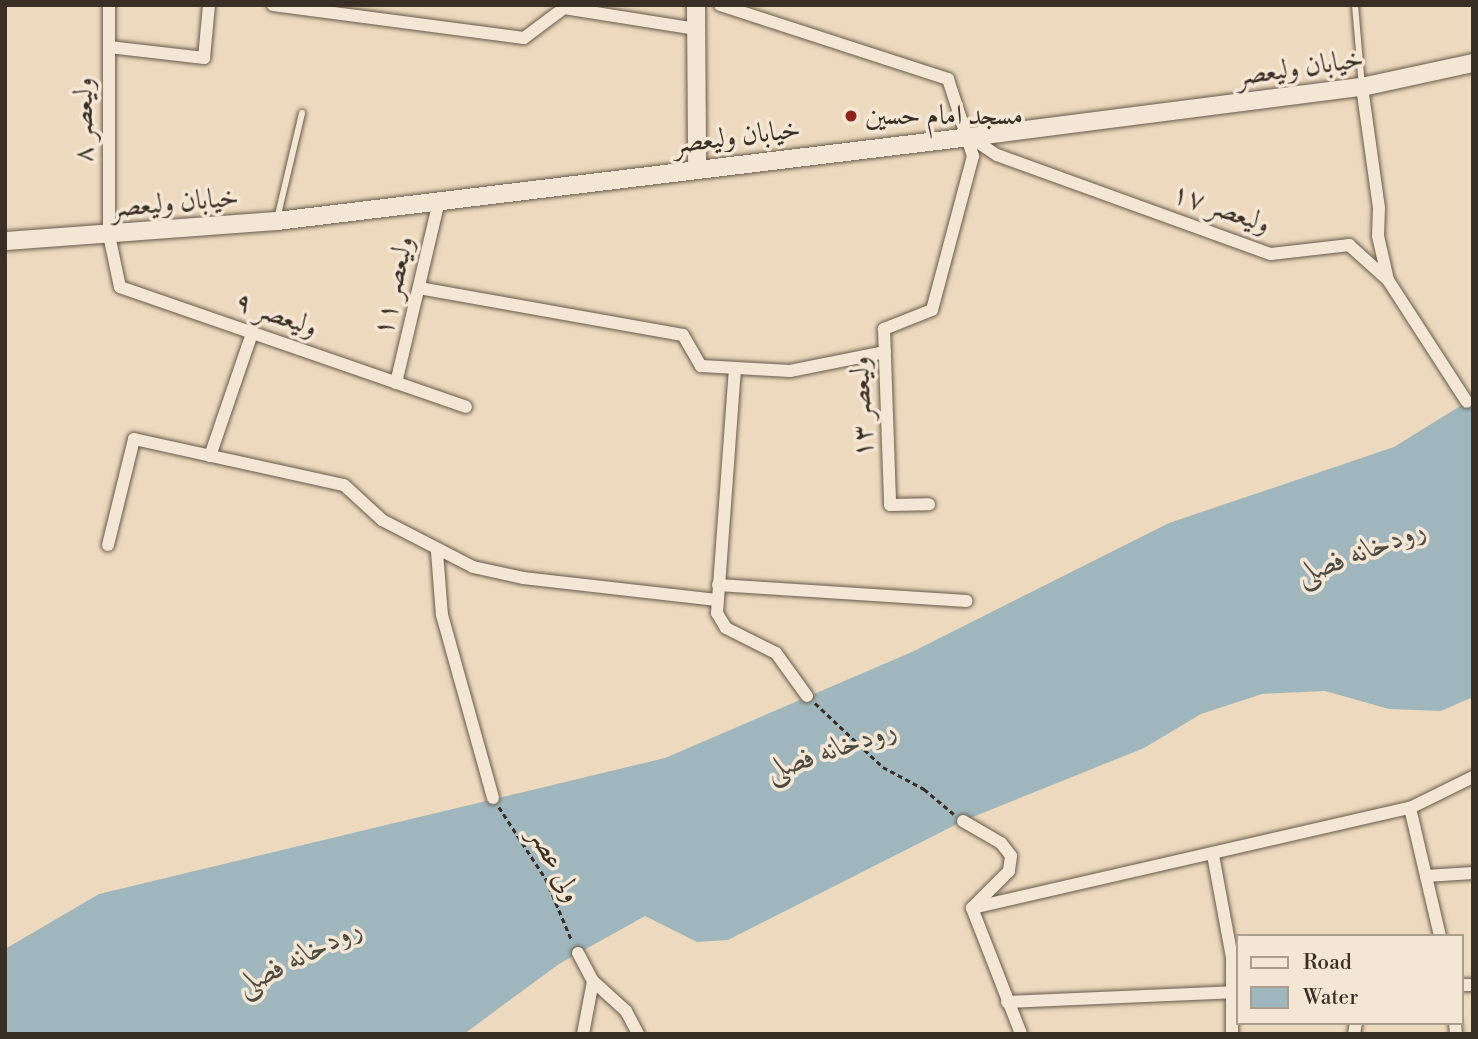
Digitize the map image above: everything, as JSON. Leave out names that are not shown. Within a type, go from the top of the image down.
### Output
[{"type":"main road","points":[[696,5],[697,168]]},
{"type":"main road","name":"خیابان ولیعصر","points":[[5,241],[277,221],[970,137],[1362,88],[1473,63]]},
{"type":"street","name":"ولیعصر ۸","points":[[109,5],[109,235]]},
{"type":"street","points":[[109,47],[204,58],[209,5]]},
{"type":"street","points":[[273,5],[524,37],[564,8],[696,29]]},
{"type":"street","points":[[720,5],[948,79],[970,137]]},
{"type":"street","points":[[1362,88],[1379,208],[1378,236],[1388,280],[1467,402]]},
{"type":"street","name":"ولیعصر ۱۷","points":[[970,137],[996,155],[1272,254],[1349,245],[1388,280]]},
{"type":"street","name":"ولیعصر ۱۳","points":[[929,504],[890,505],[884,329],[932,310],[973,156],[970,137]]},
{"type":"street","name":"ولیعصر ۱۱","points":[[396,383],[439,201]]},
{"type":"street","name":"ولیعصر ۹","points":[[109,235],[120,287],[466,407]]},
{"type":"street","points":[[419,288],[683,335],[701,366],[790,371],[885,352]]},
{"type":"street","points":[[210,456],[252,333]]},
{"type":"street","points":[[735,368],[717,600],[726,628],[776,653],[793,670],[807,696]]},
{"type":"street","points":[[108,545],[134,439],[344,485],[382,520],[437,552],[473,567],[523,578],[717,600]]},
{"type":"street","points":[[437,552],[442,615],[493,798]]},
{"type":"street","points":[[718,584],[967,601]]},
{"type":"street","points":[[972,908],[1410,808],[1473,777]]},
{"type":"street","points":[[1410,808],[1440,934]]},
{"type":"street","points":[[963,821],[1001,843],[1011,856],[1009,871],[972,908]]},
{"type":"street","points":[[1213,855],[1235,958],[1232,1034]]},
{"type":"street","points":[[1426,876],[1473,873]]},
{"type":"street","points":[[972,908],[1021,1034]]},
{"type":"street","points":[[579,953],[593,981],[626,1011],[638,1034]]},
{"type":"street","points":[[583,1034],[593,981]]},
{"type":"street","points":[[1007,1002],[1232,992]]},
{"type":"lane","points":[[1355,5],[1362,88]]},
{"type":"lane","points":[[277,221],[302,113]]},
{"type":"path","points":[[807,696],[883,767],[924,789],[963,821]]},
{"type":"path","name":"ولی عصر","points":[[493,798],[546,879],[579,953]]},
{"type":"water","name":"رودخانه فصلی","points":[[1473,398],[1473,697],[1441,711],[1389,709],[1325,691],[1262,694],[1201,714],[1144,748],[963,821],[728,940],[697,942],[645,916],[559,964],[464,1034],[5,1034],[5,949],[99,894],[665,758],[912,652],[1169,523],[1394,447]]},
{"type":"place","name":"مسجد امام حسین","points":[[851,116]]}]
